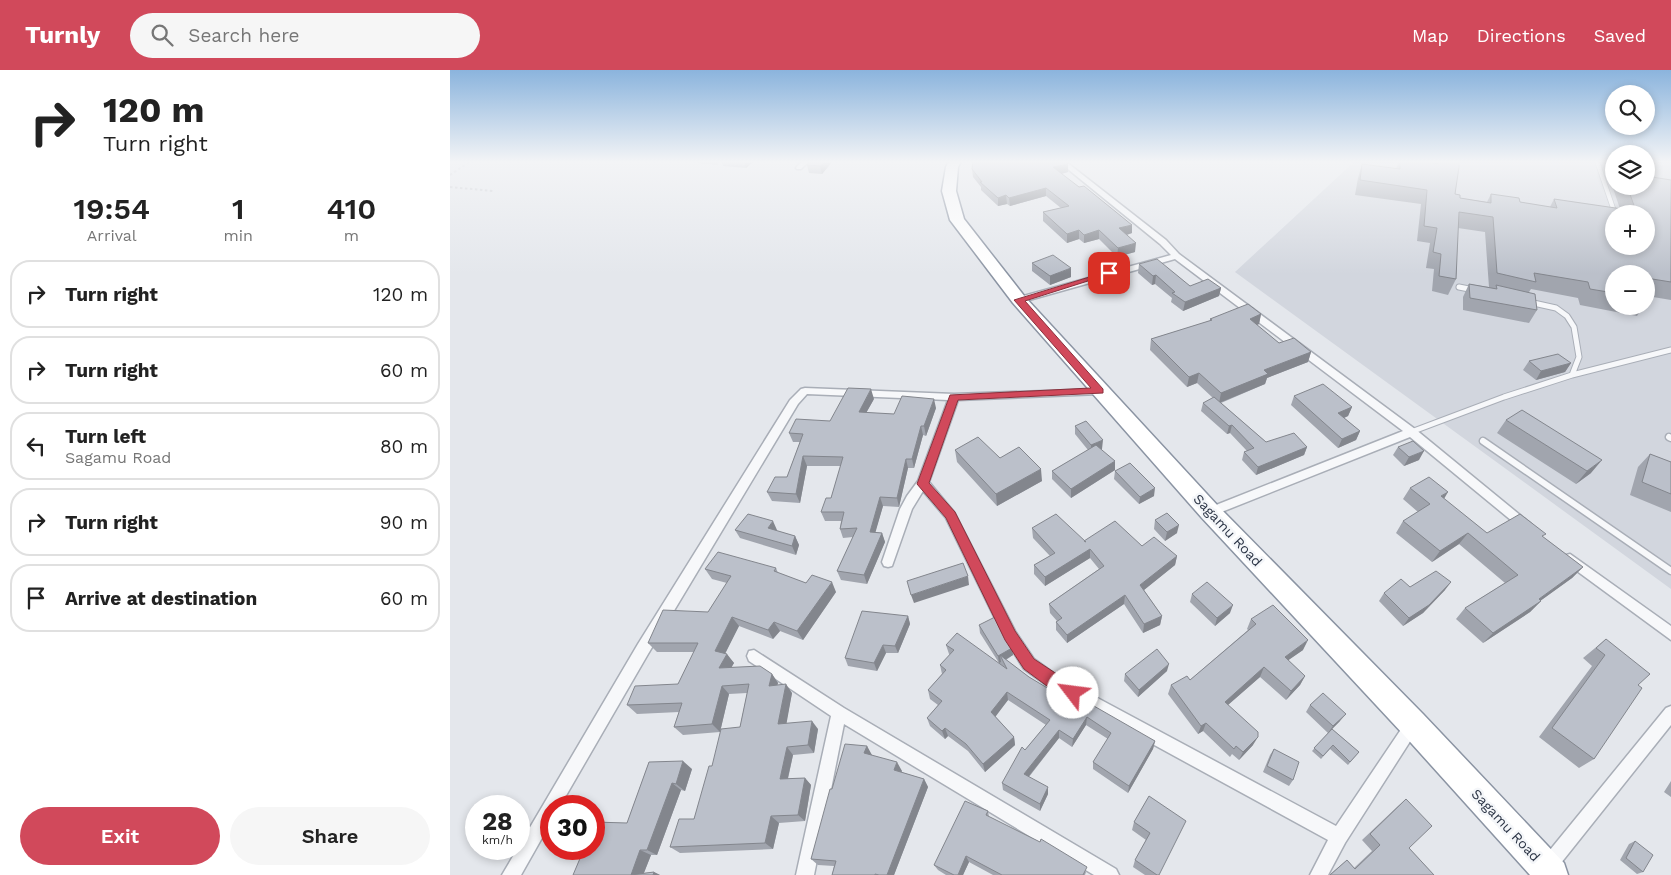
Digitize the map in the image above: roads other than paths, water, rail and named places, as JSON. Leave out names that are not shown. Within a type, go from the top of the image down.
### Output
[{"type":"highway","name":"Sagamu Road","points":[[951,199],[957,220],[1019,300],[1210,512],[1413,724],[1549,872]]},
{"type":"street","points":[[1109,199],[1164,242],[1176,256],[1411,432],[1540,536]]},
{"type":"street","points":[[1019,300],[1176,256]]},
{"type":"street","points":[[511,875],[643,649],[799,396],[805,391],[954,397],[1100,391]]},
{"type":"street","points":[[888,562],[911,500],[916,490],[923,484],[954,397]]},
{"type":"street","points":[[1210,512],[1411,432]]},
{"type":"street","points":[[923,484],[950,515],[1010,635],[1029,664],[1056,684],[1339,837]]},
{"type":"street","points":[[1562,554],[1671,634]]},
{"type":"street","points":[[754,656],[839,712],[1110,875]]},
{"type":"street","points":[[804,875],[839,712]]},
{"type":"street","points":[[1549,872],[1671,712]]},
{"type":"street","points":[[1319,875],[1339,837],[1413,724]]},
{"type":"lane","points":[[1459,287],[1478,291]]},
{"type":"lane","points":[[1527,302],[1556,308],[1567,316],[1574,327],[1580,357],[1572,375]]},
{"type":"lane","points":[[1411,432],[1504,397],[1572,375],[1671,350]]},
{"type":"lane","points":[[1482,441],[1671,571]]}]
